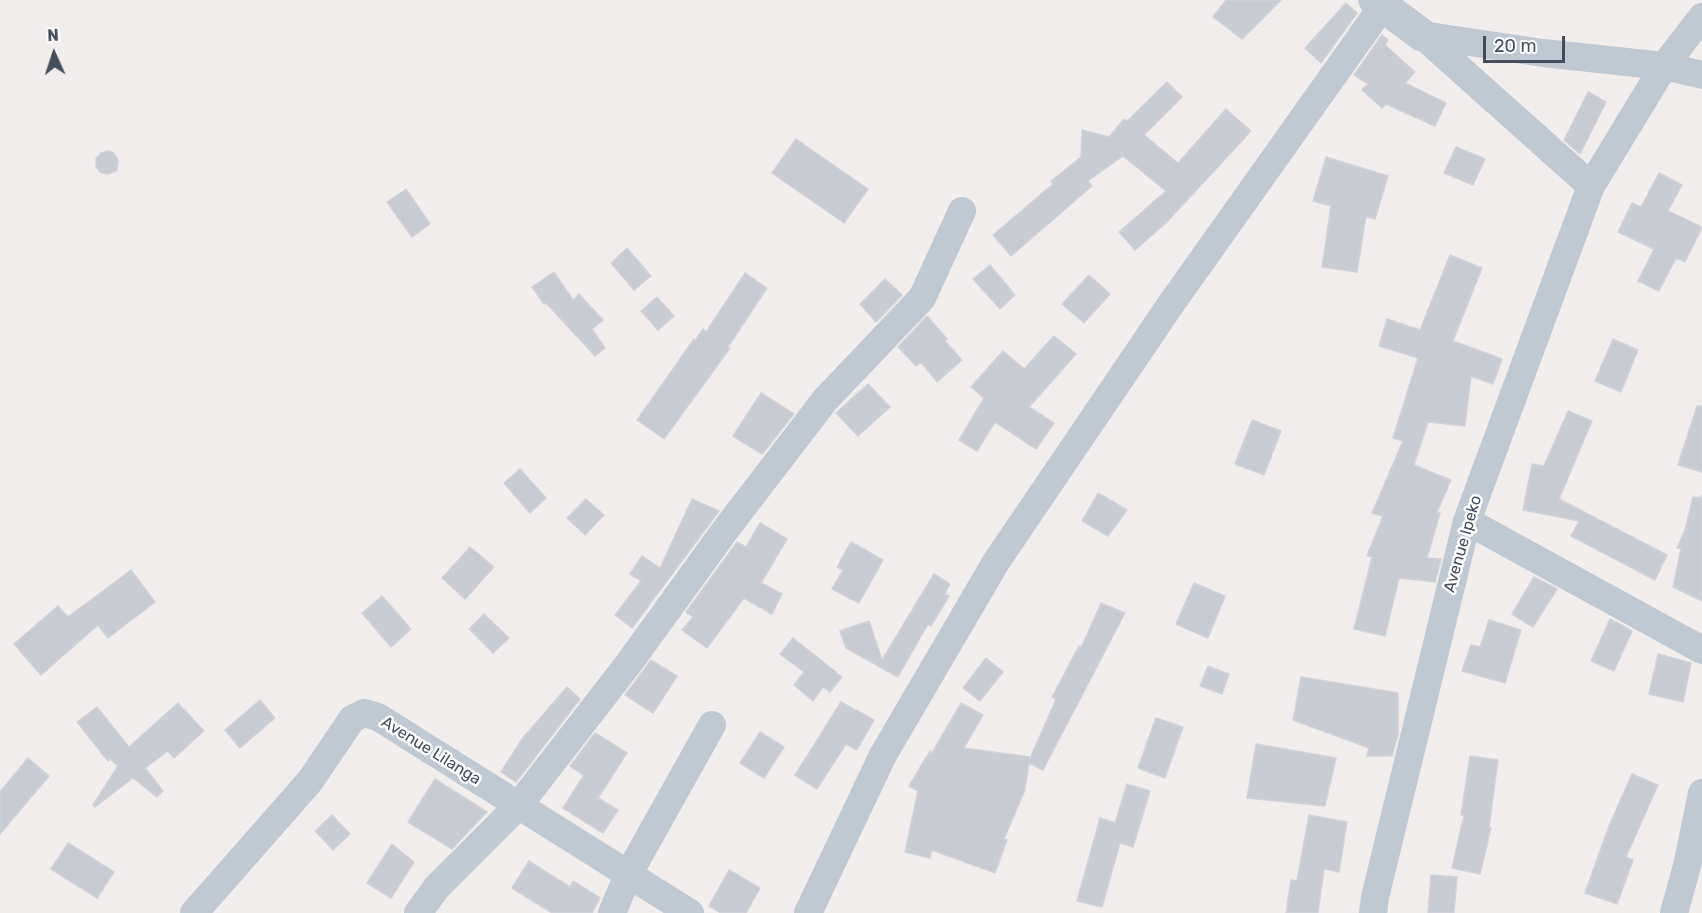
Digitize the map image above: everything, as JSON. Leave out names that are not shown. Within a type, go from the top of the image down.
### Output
[{"type":"street","points":[[808,913],[883,755],[996,562],[1171,304],[1381,2],[1422,35],[1591,186]]},
{"type":"street","name":"Avenue Ipeko","points":[[1373,913],[1467,521],[1591,186],[1664,66],[1702,17]]},
{"type":"street","points":[[1422,35],[1543,53],[1664,66],[1702,75]]},
{"type":"street","points":[[418,913],[437,887],[519,805],[629,663],[726,529],[825,400],[922,298],[962,212]]},
{"type":"street","points":[[1467,521],[1702,650]]},
{"type":"street","name":"Avenue Lilanga","points":[[194,913],[310,781],[352,719],[364,713],[378,717],[690,913]]},
{"type":"street","points":[[612,913],[628,875],[712,725]]},
{"type":"street","points":[[1674,913],[1688,866],[1702,793]]},
{"type":"building","points":[[1226,0],[1281,0],[1242,39],[1213,17]]},
{"type":"building","points":[[1346,3],[1357,13],[1321,63],[1305,48]]},
{"type":"building","points":[[1382,35],[1388,40],[1385,45],[1415,72],[1405,83],[1446,103],[1435,126],[1386,104],[1382,108],[1362,90],[1368,84],[1354,75]]},
{"type":"building","points":[[1167,82],[1182,97],[1144,135],[1178,163],[1226,109],[1251,131],[1166,223],[1135,250],[1119,232],[1166,191],[1123,156],[1088,181],[1092,186],[1011,256],[993,235],[1053,184],[1051,181],[1081,157],[1082,130],[1109,137],[1124,119],[1127,121]]},
{"type":"building","points":[[1588,92],[1606,102],[1580,154],[1564,140]]},
{"type":"building","points":[[796,139],[868,189],[844,223],[772,173]]},
{"type":"building","points":[[1456,147],[1485,159],[1473,185],[1444,173]]},
{"type":"building","points":[[108,151],[114,153],[118,160],[117,171],[107,174],[100,172],[96,166],[96,159],[101,153]]},
{"type":"building","points":[[1326,157],[1388,176],[1375,219],[1366,216],[1357,272],[1322,267],[1331,206],[1313,201]]},
{"type":"building","points":[[1659,173],[1682,185],[1668,211],[1702,227],[1685,262],[1676,258],[1659,291],[1638,281],[1654,249],[1618,232],[1632,203],[1641,207]]},
{"type":"building","points":[[406,189],[430,224],[412,237],[387,202]]},
{"type":"building","points":[[627,248],[651,276],[634,290],[611,263]]},
{"type":"building","points":[[1450,255],[1482,268],[1453,341],[1502,359],[1493,384],[1471,376],[1465,426],[1428,422],[1414,465],[1451,480],[1437,512],[1440,513],[1427,558],[1441,559],[1435,582],[1399,578],[1385,636],[1354,629],[1372,557],[1367,556],[1383,516],[1372,513],[1403,441],[1393,438],[1418,358],[1379,346],[1387,319],[1420,330]]},
{"type":"building","points":[[990,265],[1015,295],[1000,309],[973,279]]},
{"type":"building","points":[[554,272],[573,300],[579,294],[603,320],[592,329],[605,348],[595,356],[546,303],[544,304],[532,287]]},
{"type":"building","points":[[745,273],[767,288],[728,347],[730,348],[664,439],[637,420],[694,339],[695,341],[703,329],[706,332]]},
{"type":"building","points":[[1089,275],[1110,294],[1084,323],[1062,304]]},
{"type":"building","points":[[885,279],[902,295],[876,322],[860,304]]},
{"type":"building","points":[[657,297],[674,316],[658,330],[641,311]]},
{"type":"building","points":[[927,316],[962,360],[937,382],[921,362],[916,366],[898,347]]},
{"type":"building","points":[[1054,336],[1076,354],[1029,407],[1054,423],[1036,449],[995,422],[977,451],[959,440],[984,398],[971,387],[1003,351],[1024,369]]},
{"type":"building","points":[[1613,339],[1638,350],[1621,392],[1595,381]]},
{"type":"building","points":[[868,384],[890,407],[858,436],[836,413]]},
{"type":"building","points":[[761,393],[794,414],[762,454],[733,436]]},
{"type":"building","points":[[1697,406],[1702,406],[1702,472],[1678,465]]},
{"type":"building","points":[[1568,411],[1592,421],[1559,499],[1667,555],[1655,580],[1571,536],[1579,521],[1523,510],[1532,464],[1544,466]]},
{"type":"building","points":[[1252,420],[1281,431],[1264,475],[1235,464]]},
{"type":"building","points":[[520,469],[546,498],[530,513],[504,483]]},
{"type":"building","points":[[1098,493],[1127,510],[1108,536],[1082,521]]},
{"type":"building","points":[[1702,495],[1702,601],[1673,587],[1681,549],[1677,548],[1685,530],[1693,497],[1701,498]]},
{"type":"building","points":[[586,499],[604,515],[585,535],[567,518]]},
{"type":"building","points":[[692,499],[719,511],[632,628],[615,615],[641,581],[630,574],[642,556],[660,568]]},
{"type":"building","points":[[760,523],[787,539],[761,583],[782,594],[772,614],[744,598],[707,648],[682,630],[693,617],[686,612],[737,542],[746,547]]},
{"type":"building","points":[[851,542],[883,560],[859,603],[832,589],[843,570],[837,567]]},
{"type":"building","points":[[470,547],[494,567],[465,599],[442,578]]},
{"type":"building","points":[[131,570],[155,602],[108,638],[98,625],[41,675],[14,644],[58,606],[68,617]]},
{"type":"building","points":[[934,574],[950,584],[945,594],[949,596],[931,626],[928,624],[898,677],[846,648],[840,631],[869,621],[882,660]]},
{"type":"building","points":[[1534,577],[1557,589],[1533,627],[1512,614]]},
{"type":"building","points":[[1194,583],[1225,596],[1208,638],[1176,624]]},
{"type":"building","points":[[382,596],[411,629],[391,647],[362,613]]},
{"type":"building","points":[[1101,603],[1125,613],[1043,770],[1029,763],[1025,790],[1004,839],[1007,840],[995,873],[932,850],[930,858],[905,852],[918,791],[909,786],[930,751],[932,753],[961,703],[983,715],[964,748],[1030,757],[1029,761],[1056,699],[1052,697],[1079,646],[1081,648]]},
{"type":"building","points":[[484,614],[509,638],[493,653],[469,629]]},
{"type":"building","points":[[1610,619],[1632,631],[1614,671],[1591,661]]},
{"type":"building","points":[[1489,620],[1521,630],[1505,683],[1462,671],[1471,645],[1480,647]]},
{"type":"building","points":[[793,638],[842,677],[830,692],[823,687],[813,701],[794,685],[804,672],[780,654]]},
{"type":"building","points":[[1658,654],[1691,663],[1683,702],[1649,694]]},
{"type":"building","points":[[986,658],[1003,672],[980,701],[963,688]]},
{"type":"building","points":[[651,660],[677,676],[653,713],[625,695]]},
{"type":"building","points":[[1208,666],[1229,674],[1222,694],[1200,686]]},
{"type":"building","points":[[1301,677],[1398,693],[1398,734],[1392,756],[1367,756],[1369,748],[1293,720]]},
{"type":"building","points":[[567,687],[580,699],[516,782],[501,772],[522,739]]},
{"type":"building","points":[[260,700],[275,718],[240,748],[225,730]]},
{"type":"building","points":[[841,702],[874,720],[857,750],[846,744],[817,789],[795,775]]},
{"type":"building","points":[[178,703],[204,731],[174,758],[168,751],[145,768],[163,791],[157,797],[133,778],[95,807],[93,805],[118,766],[110,759],[108,761],[77,722],[97,707],[129,747]]},
{"type":"building","points":[[1156,718],[1183,727],[1165,778],[1138,768]]},
{"type":"building","points":[[760,732],[784,747],[764,778],[740,763]]},
{"type":"building","points":[[595,733],[627,753],[598,798],[618,810],[603,833],[563,808],[584,775],[570,766]]},
{"type":"building","points":[[1256,744],[1336,758],[1325,806],[1247,798]]},
{"type":"building","points":[[1470,756],[1498,760],[1489,827],[1491,828],[1480,874],[1452,868],[1464,815],[1461,815]]},
{"type":"building","points":[[28,758],[49,776],[0,834],[0,792]]},
{"type":"building","points":[[1632,774],[1658,785],[1626,857],[1633,860],[1617,904],[1585,893],[1609,826]]},
{"type":"building","points":[[435,779],[487,812],[452,849],[408,822]]},
{"type":"building","points":[[1127,784],[1150,791],[1133,847],[1120,843],[1102,907],[1077,901],[1100,818],[1115,823]]},
{"type":"building","points":[[332,815],[350,834],[333,850],[315,831]]},
{"type":"building","points":[[1309,815],[1347,822],[1339,872],[1324,869],[1318,913],[1286,913],[1291,880],[1297,881]]},
{"type":"building","points":[[68,843],[114,872],[97,898],[51,869]]},
{"type":"building","points":[[392,844],[414,862],[391,898],[367,883]]},
{"type":"building","points":[[529,861],[570,887],[573,881],[600,898],[592,913],[552,913],[512,888]]},
{"type":"building","points":[[729,870],[760,888],[746,913],[721,913],[709,906]]},
{"type":"building","points":[[1431,875],[1457,877],[1454,913],[1428,913]]}]
